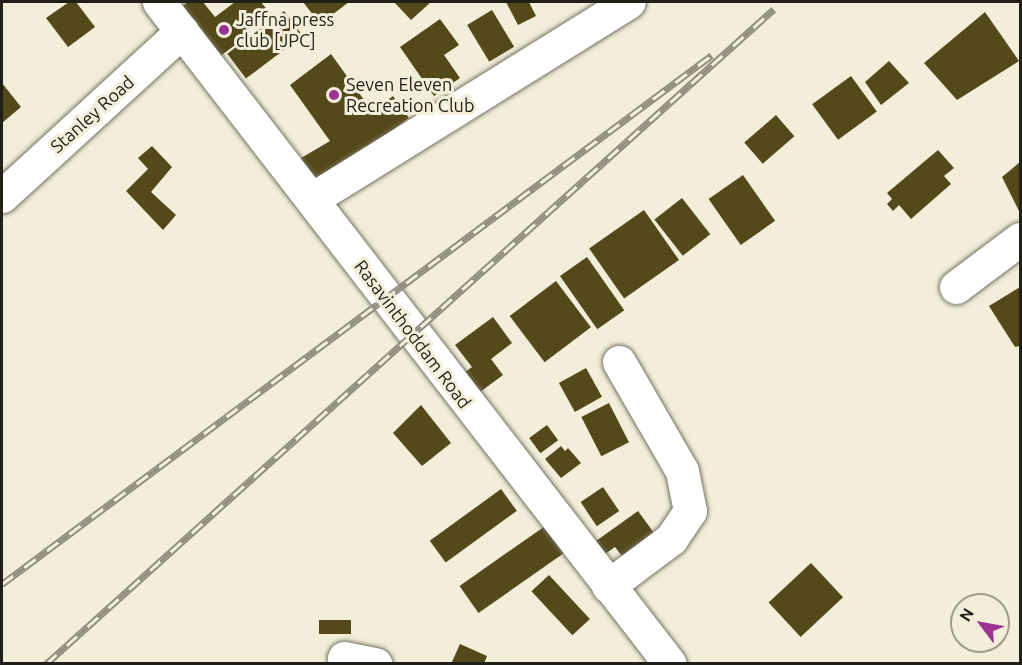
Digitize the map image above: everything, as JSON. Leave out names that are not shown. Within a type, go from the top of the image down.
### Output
[{"type":"street","name":"Rasavinthoddam Road","points":[[159,2],[312,198],[608,586],[670,663]]},
{"type":"street","points":[[312,198],[629,2]]},
{"type":"street","name":"Stanley Road","points":[[2,196],[182,31]]},
{"type":"street","points":[[956,287],[1020,239]]},
{"type":"street","points":[[608,586],[671,539],[690,511],[682,471],[620,362]]},
{"type":"building","points":[[69,2],[76,2],[95,27],[68,47],[46,18]]},
{"type":"building","name":"Jaffna press club [JPC]","points":[[188,2],[203,2],[215,17],[235,2],[261,2],[268,11],[246,27],[250,34],[219,57],[182,6]]},
{"type":"building","points":[[303,2],[349,2],[320,24]]},
{"type":"building","points":[[394,2],[431,2],[411,20]]},
{"type":"building","points":[[506,2],[529,2],[536,16],[518,25]]},
{"type":"building","points":[[492,10],[514,47],[489,62],[467,25]]},
{"type":"building","points":[[284,11],[303,36],[246,78],[227,54]]},
{"type":"building","points":[[985,12],[1019,61],[957,100],[924,63]]},
{"type":"building","points":[[440,19],[459,45],[444,55],[460,78],[434,96],[400,47]]},
{"type":"building","points":[[331,54],[372,111],[393,96],[409,118],[330,176],[313,184],[296,161],[330,141],[290,85]]},
{"type":"building","points":[[889,61],[909,83],[881,105],[865,82]]},
{"type":"building","points":[[851,76],[877,112],[838,140],[812,104]]},
{"type":"building","points":[[2,83],[21,107],[2,123]]},
{"type":"building","points":[[776,115],[794,136],[763,164],[744,143]]},
{"type":"building","points":[[152,146],[172,167],[151,192],[176,215],[163,230],[126,191],[148,169],[138,158]]},
{"type":"building","points":[[938,150],[954,168],[944,176],[951,184],[911,219],[899,205],[893,211],[887,204],[892,199],[887,193]]},
{"type":"building","points":[[1020,162],[1020,213],[1002,177]]},
{"type":"building","points":[[743,175],[775,221],[741,245],[709,199]]},
{"type":"building","points":[[682,198],[710,234],[683,256],[654,220]]},
{"type":"building","points":[[644,210],[679,260],[624,298],[589,248]]},
{"type":"building","points":[[587,257],[624,310],[597,329],[560,276]]},
{"type":"building","points":[[556,281],[591,327],[545,362],[510,316]]},
{"type":"building","points":[[1020,287],[1020,346],[1015,347],[989,306]]},
{"type":"building","points":[[493,317],[512,343],[491,359],[503,375],[476,395],[461,375],[472,367],[455,345]]},
{"type":"building","points":[[586,368],[602,397],[575,412],[559,383]]},
{"type":"building","points":[[609,403],[629,442],[601,456],[581,417]]},
{"type":"building","points":[[421,405],[451,443],[422,466],[393,433]]},
{"type":"building","points":[[547,425],[558,440],[540,453],[529,438]]},
{"type":"building","points":[[561,446],[565,451],[568,448],[581,463],[561,478],[545,459]]},
{"type":"building","points":[[603,487],[619,511],[597,526],[581,502]]},
{"type":"building","points":[[501,489],[517,511],[446,563],[430,541]]},
{"type":"building","points":[[638,511],[654,533],[622,556],[615,547],[605,554],[596,541]]},
{"type":"building","points":[[548,524],[567,551],[478,613],[460,586]]},
{"type":"building","points":[[811,563],[843,597],[801,637],[769,603]]},
{"type":"building","points":[[549,575],[590,619],[572,635],[531,591]]},
{"type":"building","points":[[319,620],[351,620],[351,634],[319,634]]},
{"type":"building","points":[[460,644],[487,656],[484,664],[451,664]]},
{"type":"railway","points":[[46,664],[774,9]]},
{"type":"railway","points":[[2,584],[712,55]]},
{"type":"place","name":"Jaffna press club [JPC]","points":[[224,30]]},
{"type":"place","name":"Seven Eleven Recreation Club","points":[[334,95]]}]
